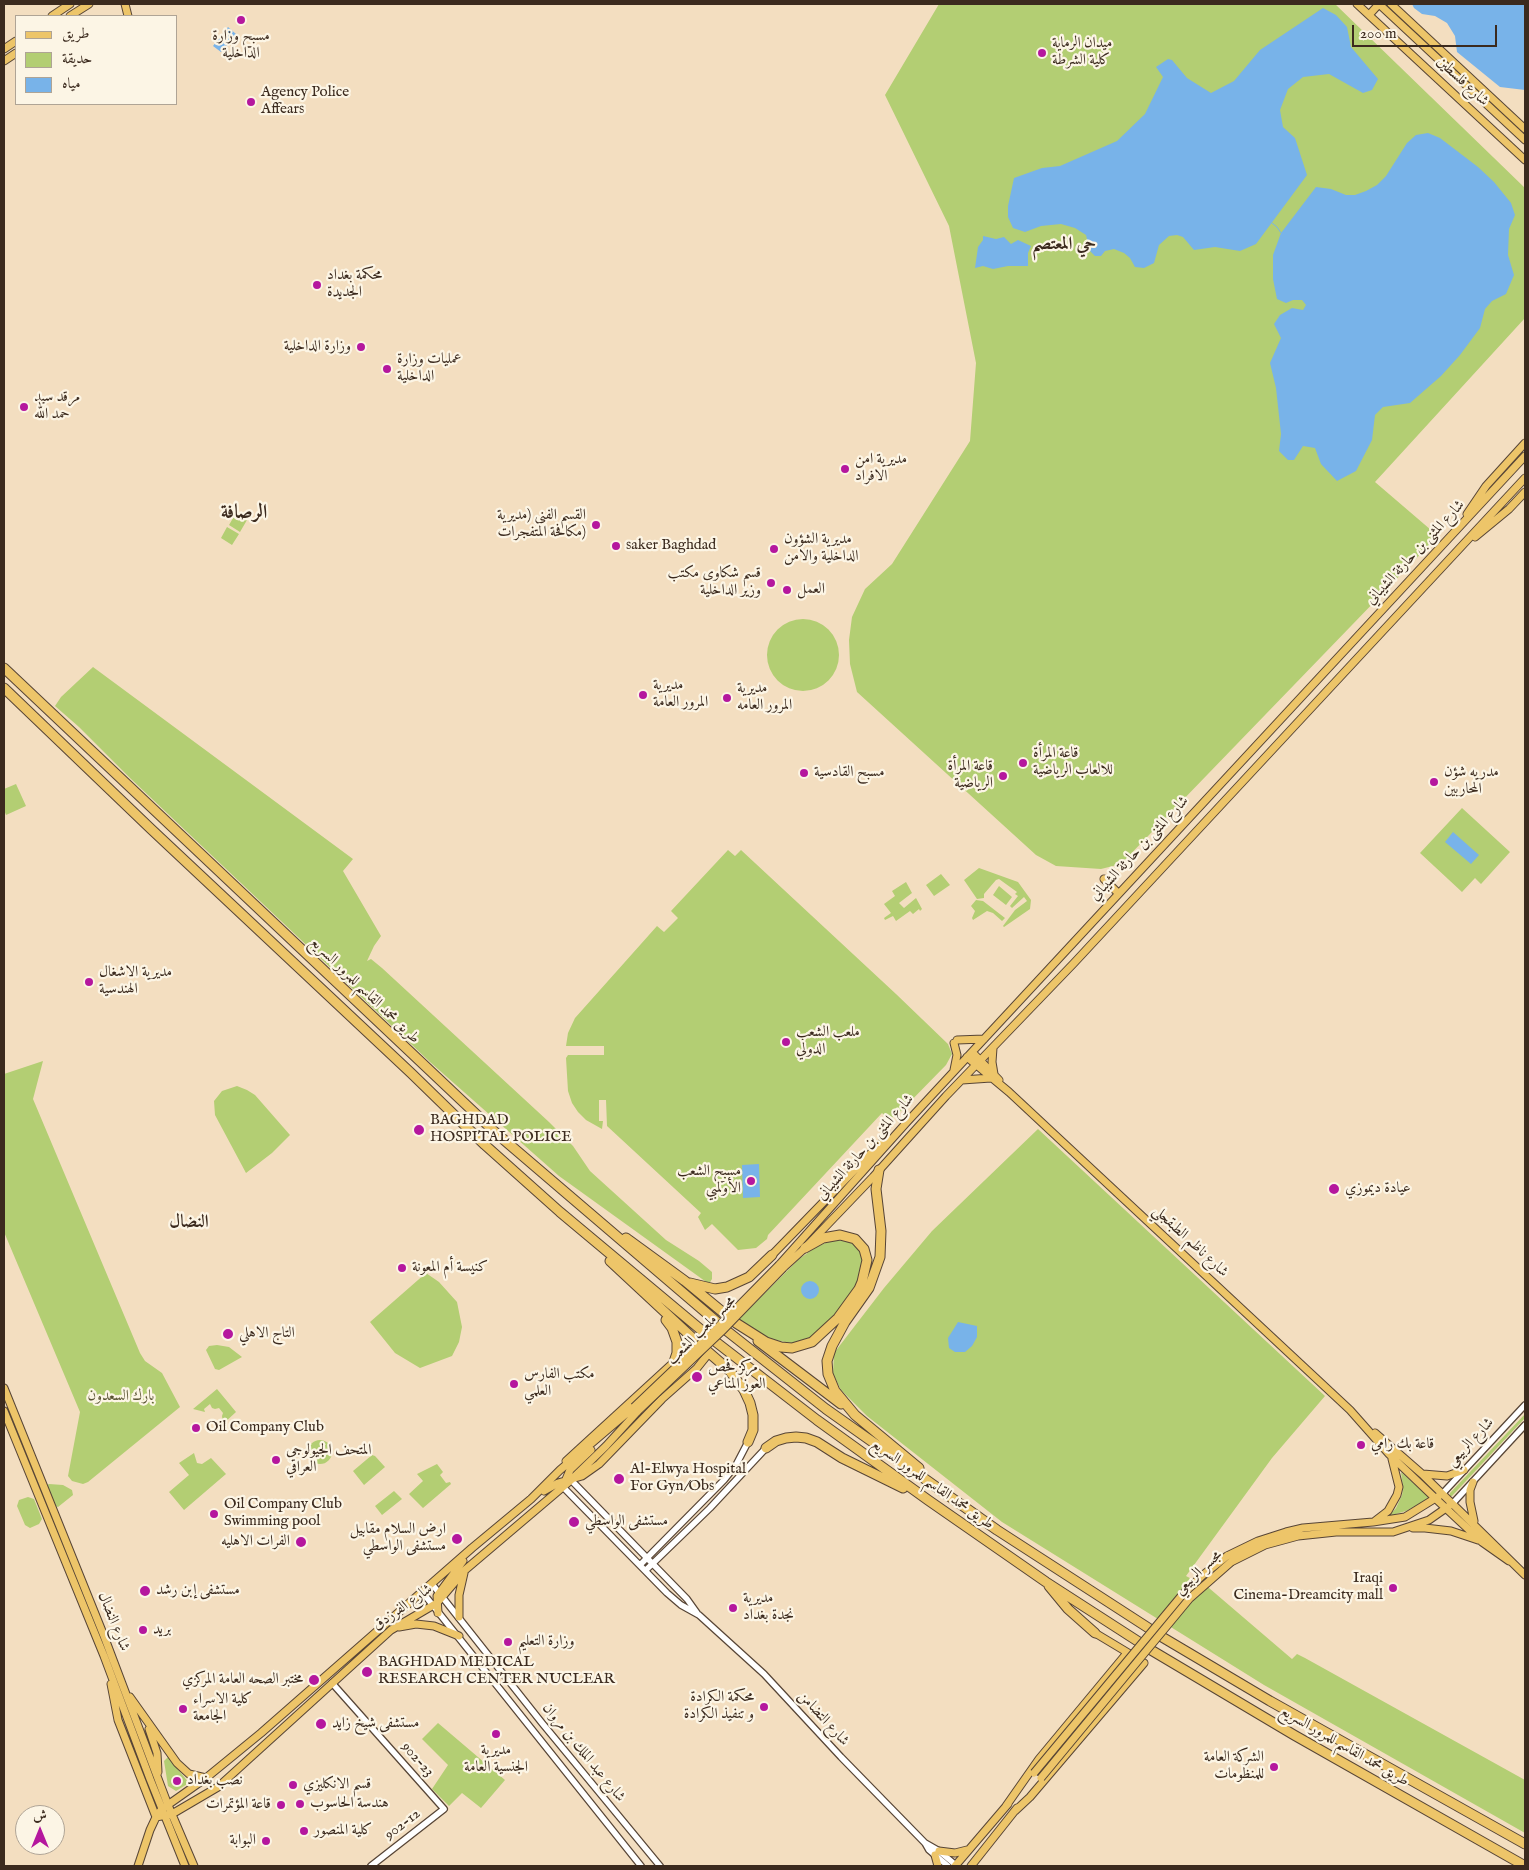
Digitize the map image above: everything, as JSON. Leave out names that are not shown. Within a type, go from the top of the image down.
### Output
[{"type":"highway","name":"طريق محمد القاسم للمرور السريع","points":[[4,668],[496,1134],[717,1322]]},
{"type":"highway","name":"طريق محمد القاسم للمرور السريع","points":[[4,688],[485,1145],[560,1212],[706,1334]]},
{"type":"highway","points":[[855,1415],[835,1391],[828,1374],[827,1361],[837,1335],[869,1288],[880,1257],[881,1240],[876,1195],[879,1170]]},
{"type":"highway","points":[[571,1197],[685,1281],[725,1314]]},
{"type":"highway","points":[[560,1212],[650,1300],[697,1342]]},
{"type":"highway","points":[[806,1248],[827,1236],[840,1235],[855,1239],[864,1249],[867,1260],[862,1282],[838,1318],[812,1342],[792,1348],[766,1342],[736,1323],[855,1415],[997,1530]]},
{"type":"highway","points":[[685,1281],[715,1289],[727,1287],[749,1277],[772,1255]]},
{"type":"highway","points":[[650,1300],[675,1334],[677,1353],[674,1362]]},
{"type":"highway","name":"طريق محمد القاسم للمرور السريع","points":[[727,1331],[826,1409],[997,1530],[1150,1629]]},
{"type":"highway","name":"طريق محمد القاسم للمرور السريع","points":[[716,1342],[816,1420],[928,1500],[1046,1582],[1139,1642]]},
{"type":"highway","points":[[708,1352],[730,1370],[744,1390],[750,1403],[754,1415],[753,1430],[748,1442]]},
{"type":"highway","points":[[766,1448],[776,1441],[791,1437],[806,1438],[817,1442],[842,1458],[928,1500]]},
{"type":"highway","points":[[1046,1582],[1068,1610],[1095,1633]]},
{"type":"highway","name":"طريق محمد القاسم للمرور السريع","points":[[1162,1636],[1270,1701],[1525,1844]]},
{"type":"highway","name":"طريق محمد القاسم للمرور السريع","points":[[1151,1650],[1294,1735],[1525,1866]]},
{"type":"main road","points":[[54,15],[70,4]]},
{"type":"main road","points":[[72,15],[88,4]]},
{"type":"main road","name":"شارع فلسطين","points":[[1357,4],[1525,160]]},
{"type":"main road","points":[[1369,15],[1379,4]]},
{"type":"main road","name":"شارع فلسطين","points":[[1379,4],[1525,140]]},
{"type":"main road","points":[[1391,4],[1525,129]]},
{"type":"main road","points":[[4,49],[15,42]]},
{"type":"main road","points":[[4,61],[15,54]]},
{"type":"main road","points":[[1500,117],[1516,121]]},
{"type":"main road","points":[[1452,535],[1486,486],[1525,443]]},
{"type":"main road","name":"شارع المثنى بن حارثة الشيباني","points":[[781,1266],[907,1122],[1525,456]]},
{"type":"main road","name":"شارع المثنى بن حارثة الشيباني","points":[[781,1266],[806,1248],[1525,478]]},
{"type":"main road","points":[[1455,553],[1509,509],[1525,492]]},
{"type":"main road","points":[[1104,879],[1118,893]]},
{"type":"main road","points":[[954,1072],[957,1055],[956,1042],[984,1039]]},
{"type":"main road","points":[[962,1080],[992,1076],[993,1048]]},
{"type":"main road","name":"شارع ناظم الطبقجلي","points":[[970,1055],[1351,1412],[1443,1493],[1509,1561]]},
{"type":"main road","points":[[772,1255],[875,1149],[907,1122]]},
{"type":"main road","name":"مجسر ملعب الشعب","points":[[636,1409],[722,1331],[781,1266]]},
{"type":"main road","points":[[531,1499],[550,1487],[567,1483],[599,1464],[663,1398],[697,1368],[708,1352]]},
{"type":"main road","points":[[562,1469],[572,1454],[683,1356]]},
{"type":"main road","points":[[697,1368],[699,1360]]},
{"type":"main road","name":"شارع النضال","points":[[4,1388],[126,1691],[158,1778],[186,1866]]},
{"type":"main road","name":"شارع الفرزدق","points":[[167,1811],[423,1593],[472,1548],[531,1499],[562,1469],[636,1409]]},
{"type":"main road","name":"شارع الفرزدق","points":[[167,1811],[218,1787],[394,1628],[434,1605],[441,1594],[465,1570],[567,1483],[606,1446],[636,1409]]},
{"type":"main road","name":"شارع النضال","points":[[4,1411],[112,1676],[142,1757],[194,1866]]},
{"type":"main road","name":"شارع ناظم الطبقجلي","points":[[1351,1412],[1390,1454],[1446,1509],[1482,1542],[1525,1575]]},
{"type":"main road","points":[[1373,1522],[1388,1510],[1397,1495],[1399,1486],[1390,1454]]},
{"type":"main road","points":[[1422,1474],[1454,1475],[1464,1470]]},
{"type":"main road","points":[[1473,1482],[1470,1490],[1471,1512],[1478,1527]]},
{"type":"main road","name":"شارع الربيعي","points":[[1436,1499],[1443,1493]]},
{"type":"main road","name":"مجسر الربيعي","points":[[1006,1806],[1183,1594],[1203,1575],[1258,1541],[1286,1532],[1323,1526],[1373,1522],[1405,1516],[1436,1499]]},
{"type":"main road","name":"شارع الربيعي","points":[[1446,1509],[1453,1503]]},
{"type":"main road","name":"مجسر الربيعي","points":[[1015,1811],[1190,1598],[1229,1559],[1265,1545],[1298,1536],[1329,1532],[1393,1532],[1429,1520],[1446,1509]]},
{"type":"main road","points":[[1393,1532],[1413,1528],[1438,1529],[1451,1531],[1482,1542]]},
{"type":"main road","points":[[441,1594],[472,1548]]},
{"type":"main road","points":[[459,1617],[459,1595],[465,1570]]},
{"type":"main road","points":[[434,1605],[438,1613]]},
{"type":"main road","points":[[394,1628],[424,1624],[459,1636]]},
{"type":"main road","points":[[954,1866],[1006,1806],[1039,1759],[1129,1654],[1095,1633]]},
{"type":"main road","points":[[971,1866],[1015,1811],[1030,1797],[1142,1662]]},
{"type":"main road","points":[[112,1676],[111,1687],[118,1720],[156,1817]]},
{"type":"main road","points":[[126,1691],[177,1763],[189,1774],[206,1778]]},
{"type":"main road","points":[[146,1719],[157,1753],[158,1778]]},
{"type":"main road","points":[[134,1760],[142,1757]]},
{"type":"main road","points":[[138,1866],[156,1817],[167,1811]]},
{"type":"main road","points":[[938,1866],[937,1853],[955,1853],[970,1849]]},
{"type":"main road","points":[[977,1866],[979,1857]]},
{"type":"street","name":"شارع الربيعي","points":[[1443,1493],[1525,1405]]},
{"type":"street","name":"شارع الربيعي","points":[[1453,1503],[1525,1424]]},
{"type":"street","points":[[640,1565],[724,1480],[736,1465],[748,1442]]},
{"type":"street","points":[[646,1570],[710,1508],[766,1448]]},
{"type":"street","name":"شارع التضامن","points":[[567,1483],[653,1563],[687,1598],[698,1615]]},
{"type":"street","name":"شارع التضامن","points":[[567,1483],[640,1565],[681,1605],[698,1615],[764,1674],[925,1843],[954,1866]]},
{"type":"street","name":"شارع عبد الملك بن مروان","points":[[432,1584],[523,1699],[660,1866]]},
{"type":"street","points":[[423,1593],[434,1605]]},
{"type":"street","points":[[681,1605],[687,1598]]},
{"type":"street","name":"شارع عبد الملك بن مروان","points":[[438,1613],[459,1636],[557,1763],[641,1866]]},
{"type":"street","name":"902-23","points":[[332,1684],[444,1809]]},
{"type":"street","points":[[513,1707],[523,1699]]},
{"type":"street","points":[[557,1763],[568,1754]]},
{"type":"street","name":"902-12","points":[[371,1866],[444,1809]]},
{"type":"green space","points":[[939,4],[1335,4],[1525,188],[1525,318],[1375,482],[1438,536],[1121,864],[1101,869],[1056,866],[1036,855],[857,692],[850,664],[849,640],[852,617],[865,589],[892,564],[970,441],[976,363],[949,226],[885,95]]},
{"type":"green space","points":[[236,513],[247,520],[240,532],[229,525]]},
{"type":"green space","points":[[227,527],[239,534],[232,545],[221,538]]},
{"type":"green space","points":[[803,619],[823,625],[833,635],[839,655],[833,675],[823,685],[803,691],[783,685],[773,675],[767,655],[773,635],[783,625]]},
{"type":"green space","points":[[93,667],[353,859],[343,871],[381,936],[367,961],[371,959],[382,968],[549,1122],[573,1146],[590,1171],[666,1240],[699,1261],[712,1272],[712,1279],[709,1284],[559,1176],[430,1062],[55,706],[61,697]]},
{"type":"green space","points":[[16,784],[26,806],[6,815],[4,810],[4,789]]},
{"type":"green space","points":[[1462,808],[1510,852],[1481,884],[1475,878],[1462,892],[1420,853]]},
{"type":"green space","points":[[728,850],[735,856],[741,850],[948,1044],[952,1054],[946,1065],[901,1111],[889,1120],[882,1113],[768,1235],[767,1239],[756,1248],[738,1250],[712,1224],[705,1230],[698,1217],[701,1213],[607,1126],[606,1100],[599,1100],[599,1121],[603,1121],[602,1129],[586,1120],[578,1112],[572,1103],[568,1091],[566,1058],[568,1055],[604,1055],[604,1046],[566,1046],[568,1033],[575,1018],[657,926],[664,932],[678,918],[671,911]]},
{"type":"green space","points":[[979,868],[1018,882],[1031,900],[1030,909],[1004,927],[1015,910],[1027,901],[1024,897],[1012,908],[1010,906],[1018,896],[1015,894],[1017,892],[999,879],[984,894],[984,898],[977,899],[964,880]]},
{"type":"green space","points":[[941,874],[950,885],[934,896],[926,885]]},
{"type":"green space","points":[[906,882],[912,893],[899,903],[904,908],[916,898],[922,909],[913,914],[910,911],[896,921],[893,916],[885,920],[884,918],[891,913],[884,904],[895,896],[892,891]]},
{"type":"green space","points":[[999,886],[1012,897],[1006,905],[993,895]]},
{"type":"green space","points":[[976,900],[983,901],[1005,918],[1002,921],[993,913],[987,911],[973,920],[975,911],[971,906]]},
{"type":"green space","name":"بارك السعدون","points":[[43,1061],[33,1099],[140,1353],[145,1361],[162,1373],[180,1407],[88,1482],[83,1484],[72,1481],[68,1476],[80,1412],[4,1232],[4,1074]]},
{"type":"green space","points":[[237,1086],[255,1095],[290,1135],[272,1153],[246,1173],[215,1115],[214,1101],[222,1091]]},
{"type":"green space","points":[[1038,1129],[1325,1396],[1272,1458],[1186,1576],[1209,1588],[1292,1659],[1297,1654],[1305,1658],[1525,1780],[1525,1833],[1264,1685],[1002,1522],[867,1416],[841,1390],[833,1374],[834,1353],[884,1288],[932,1231]]},
{"type":"green space","points":[[835,1239],[852,1243],[860,1249],[863,1261],[857,1285],[833,1318],[823,1328],[811,1337],[800,1342],[791,1343],[769,1339],[739,1319],[799,1259],[816,1247]]},
{"type":"green space","points":[[426,1273],[439,1282],[457,1302],[462,1327],[459,1342],[452,1356],[420,1368],[395,1353],[370,1322]]},
{"type":"green space","points":[[209,1346],[229,1347],[242,1357],[219,1370],[215,1369],[206,1350]]},
{"type":"green space","points":[[217,1389],[236,1412],[223,1424],[223,1413],[219,1408],[212,1408],[210,1404],[204,1409],[205,1412],[193,1409]]},
{"type":"green space","points":[[1525,1414],[1525,1418],[1450,1496],[1450,1493]]},
{"type":"green space","points":[[320,1440],[328,1444],[332,1452],[328,1460],[320,1464],[312,1460],[308,1452],[312,1444]]},
{"type":"green space","points":[[194,1453],[197,1463],[202,1464],[211,1458],[226,1474],[184,1510],[169,1492],[189,1475],[179,1463]]},
{"type":"green space","points":[[372,1455],[385,1467],[364,1485],[353,1471]]},
{"type":"green space","points":[[437,1464],[443,1472],[440,1475],[446,1483],[450,1482],[451,1484],[423,1508],[409,1494],[423,1481],[417,1474]]},
{"type":"green space","points":[[1401,1472],[1430,1498],[1406,1511],[1389,1516],[1396,1508],[1402,1495]]},
{"type":"green space","points":[[47,1485],[63,1485],[72,1490],[73,1495],[58,1507],[55,1506]]},
{"type":"green space","points":[[394,1491],[402,1499],[382,1515],[375,1506]]},
{"type":"green space","points":[[28,1497],[34,1499],[42,1519],[39,1524],[30,1528],[25,1525],[17,1506],[19,1500]]},
{"type":"green space","points":[[438,1723],[505,1780],[481,1808],[462,1793],[449,1806],[432,1789],[448,1765],[422,1739]]},
{"type":"green space","points":[[168,1757],[189,1783],[176,1791],[168,1786],[164,1761]]},
{"type":"water","points":[[1412,4],[1525,4],[1525,90],[1500,87],[1457,52],[1455,36],[1447,23],[1435,16],[1422,14]]},
{"type":"water","points":[[1323,8],[1336,15],[1347,27],[1351,47],[1378,79],[1372,90],[1363,93],[1329,74],[1303,77],[1288,89],[1280,110],[1283,127],[1295,138],[1307,175],[1256,244],[1240,251],[1215,247],[1194,250],[1183,237],[1177,235],[1169,236],[1159,245],[1154,263],[1144,268],[1135,267],[1130,258],[1114,249],[1105,251],[1101,256],[1095,256],[1090,251],[1086,235],[1075,228],[1061,224],[1041,226],[1025,232],[1013,228],[1008,217],[1008,206],[1014,178],[1042,168],[1060,166],[1117,141],[1145,114],[1163,77],[1156,67],[1168,59],[1172,60],[1187,78],[1211,93],[1234,81],[1260,50]]},
{"type":"water","points":[[228,27],[236,34],[221,52],[213,46]]},
{"type":"water","points":[[1428,133],[1440,138],[1478,167],[1494,182],[1511,203],[1515,215],[1509,229],[1508,255],[1514,275],[1506,294],[1492,301],[1485,309],[1480,328],[1460,355],[1441,376],[1410,403],[1383,407],[1375,415],[1372,440],[1356,471],[1337,481],[1321,464],[1315,448],[1303,446],[1294,460],[1288,460],[1279,451],[1281,434],[1276,388],[1270,363],[1281,338],[1274,324],[1280,315],[1292,308],[1303,310],[1306,305],[1302,300],[1293,300],[1286,303],[1277,299],[1273,279],[1273,255],[1281,233],[1316,187],[1331,189],[1346,195],[1355,195],[1366,191],[1377,185],[1386,176],[1407,143],[1416,135]]},
{"type":"water","points":[[983,236],[996,239],[1004,237],[1011,244],[1018,240],[1031,246],[1028,253],[1028,266],[1008,266],[993,269],[983,266],[975,268],[978,247],[983,240]]},
{"type":"water","points":[[1453,832],[1479,855],[1471,864],[1445,842]]},
{"type":"water","name":"مسبح الشعب الأولمبي","points":[[759,1164],[760,1197],[743,1198],[742,1165]]},
{"type":"water","points":[[810,1281],[816,1284],[819,1290],[816,1296],[810,1299],[804,1296],[801,1290],[804,1284]]},
{"type":"water","points":[[958,1322],[977,1326],[977,1337],[972,1346],[965,1352],[955,1352],[949,1348],[948,1338]]},
{"type":"waterway","points":[[1272,223],[1281,233]]},
{"type":"place","name":"مسبح وزارة الداخلية","points":[[241,20]]},
{"type":"place","name":"ميدان الرماية كلية الشرطة","points":[[1042,53]]},
{"type":"place","name":"Agency Police Affears","points":[[251,102]]},
{"type":"place","name":"محكمة بغداد الجديدة","points":[[317,285]]},
{"type":"place","name":"وزارة الداخلية","points":[[361,347]]},
{"type":"place","name":"عمليات وزارة الداخلية","points":[[387,369]]},
{"type":"place","name":"مرقد سيد حمد الله","points":[[24,407]]},
{"type":"place","name":"مديرية امن الافراد","points":[[845,469]]},
{"type":"place","name":"القسم الفني (مديرية مكافحة المتفجرات)","points":[[596,525]]},
{"type":"place","name":"saker Baghdad","points":[[616,546]]},
{"type":"place","name":"مديرية الشؤون الداخلية والامن","points":[[774,549]]},
{"type":"place","name":"قسم شكاوى مكتب وزير الداخلية","points":[[771,583]]},
{"type":"place","name":"العمل","points":[[787,590]]},
{"type":"place","name":"مديرية المرور العامة","points":[[643,695]]},
{"type":"place","name":"مديرية المرور العامه","points":[[727,698]]},
{"type":"place","name":"قاعة المرأة للالعاب الرياضية","points":[[1023,763]]},
{"type":"place","name":"مسبح القادسية","points":[[804,773]]},
{"type":"place","name":"قاعة المرأة الرياضية","points":[[1003,776]]},
{"type":"place","name":"مدريه شؤن المحاربين","points":[[1434,782]]},
{"type":"place","name":"مديرية الاشغال الهندسية","points":[[89,982]]},
{"type":"place","name":"ملعب الشعب الدولي","points":[[786,1042]]},
{"type":"place","name":"BAGHDAD HOSPITAL POLICE","points":[[419,1130]]},
{"type":"place","name":"مسبح الشعب الأولمبي","points":[[751,1181]]},
{"type":"place","name":"عيادة ديموزي","points":[[1334,1189]]},
{"type":"place","name":"كنيسة أم المعونة","points":[[402,1268]]},
{"type":"place","name":"التاج الاهلي","points":[[228,1334]]},
{"type":"place","name":"مركز فحص العوز المناعي","points":[[697,1377]]},
{"type":"place","name":"مكتب الفارس العلمي","points":[[514,1384]]},
{"type":"place","name":"Oil Company Club","points":[[196,1428]]},
{"type":"place","name":"قاعة بك رامي","points":[[1361,1445]]},
{"type":"place","name":"المتحف الجيولوجي العراقي","points":[[276,1460]]},
{"type":"place","name":"Al-Elwya Hospital For Gyn/Obs","points":[[619,1479]]},
{"type":"place","name":"Oil Company Club Swimming pool","points":[[214,1514]]},
{"type":"place","name":"مستشفى الواسطي","points":[[574,1522]]},
{"type":"place","name":"ارض السلام مقابيل مستشفى الواسطي","points":[[457,1539]]},
{"type":"place","name":"الفرات الاهليه","points":[[301,1542]]},
{"type":"place","name":"Iraqi Cinema-Dreamcity mall","points":[[1393,1588]]},
{"type":"place","name":"مستشفى إبن رشد","points":[[145,1591]]},
{"type":"place","name":"مديرية نجدة بغداد","points":[[733,1608]]},
{"type":"place","name":"بريد","points":[[143,1630]]},
{"type":"place","name":"وزارة التعليم","points":[[508,1642]]},
{"type":"place","name":"BAGHDAD MEDICAL RESEARCH CENTER NUCLEAR","points":[[367,1672]]},
{"type":"place","name":"مختبر الصحه العامة المركزي","points":[[314,1680]]},
{"type":"place","name":"محكمة الكرادة و تنفيذ الكرادة","points":[[764,1707]]},
{"type":"place","name":"كلية الاسراء الجامعة","points":[[183,1709]]},
{"type":"place","name":"مستشفى شيخ زايد","points":[[321,1724]]},
{"type":"place","name":"مديرية الجنسية العامة","points":[[496,1734]]},
{"type":"place","name":"الشركة العامة للمنظومات","points":[[1274,1767]]},
{"type":"place","name":"نصب بغداد","points":[[177,1781]]},
{"type":"place","name":"قسم الانكليزي","points":[[293,1785]]},
{"type":"place","name":"هندسة الحاسوب","points":[[300,1804]]},
{"type":"place","name":"قاعة المؤتمرات","points":[[281,1805]]},
{"type":"place","name":"كلية المنصور","points":[[304,1831]]},
{"type":"place","name":"البوابة","points":[[266,1841]]},
{"type":"district","name":"حي المعتصم","points":[[1064,245]]},
{"type":"district","name":"الرصافة","points":[[244,514]]},
{"type":"district","name":"النضال","points":[[189,1223]]}]
